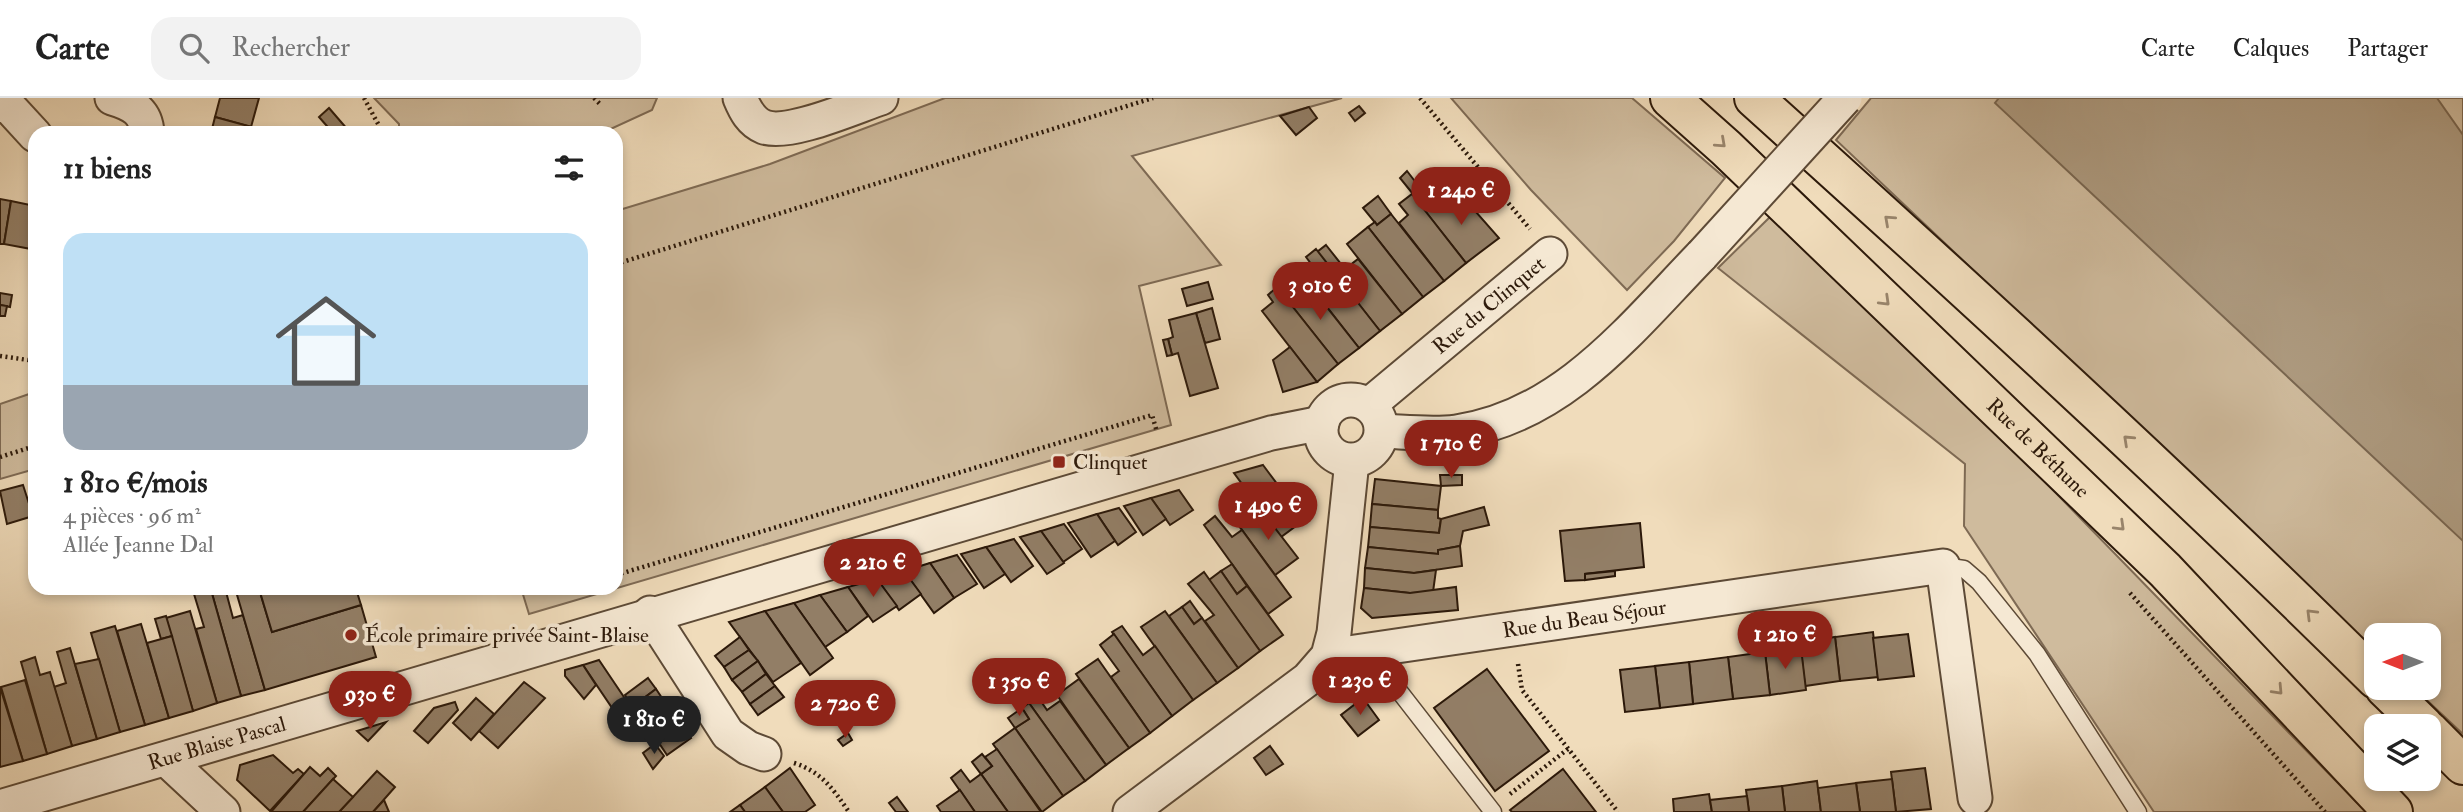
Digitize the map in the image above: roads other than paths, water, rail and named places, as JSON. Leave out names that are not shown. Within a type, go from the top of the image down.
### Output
[{"type":"main road","name":"Rue de Béthune","points":[[1670,98],[1726,148],[2165,569],[2393,812]]},
{"type":"main road","points":[[1754,98],[2144,456],[2364,667]]},
{"type":"main road","points":[[2397,700],[2412,714]]},
{"type":"main road","points":[[2441,743],[2463,765]]},
{"type":"street","points":[[1,98],[28,127]]},
{"type":"street","points":[[112,98],[140,111],[146,126]]},
{"type":"street","points":[[740,98],[751,119],[773,129],[790,127],[881,98]]},
{"type":"street","points":[[1375,418],[1374,450],[1367,456],[1352,461],[1337,457],[1326,447],[1322,438],[1322,423],[1328,410],[1340,401],[1355,400],[1375,418],[1455,432],[1507,418],[1554,395],[1597,362],[1702,255],[1845,98]]},
{"type":"street","name":"Rue du Clinquet","points":[[1375,418],[1550,254]]},
{"type":"street","name":"Rue Blaise Pascal","points":[[0,807],[650,613],[1293,427],[1322,423]]},
{"type":"street","points":[[1130,812],[1308,679],[1328,656],[1337,606],[1352,461]]},
{"type":"street","points":[[1943,566],[1975,798]]},
{"type":"street","name":"Rue du Beau Séjour","points":[[1328,656],[1943,566]]},
{"type":"street","points":[[650,613],[728,734],[748,748],[764,754]]},
{"type":"street","points":[[166,759],[223,812]]},
{"type":"lane","points":[[1943,566],[1964,569],[1979,582],[2037,654],[2138,812]]},
{"type":"lane","points":[[1367,650],[1492,811]]},
{"type":"place","name":"Clinquet","points":[[1059,462]]},
{"type":"place","name":"École primaire privée Saint-Blaise","points":[[351,635]]}]
